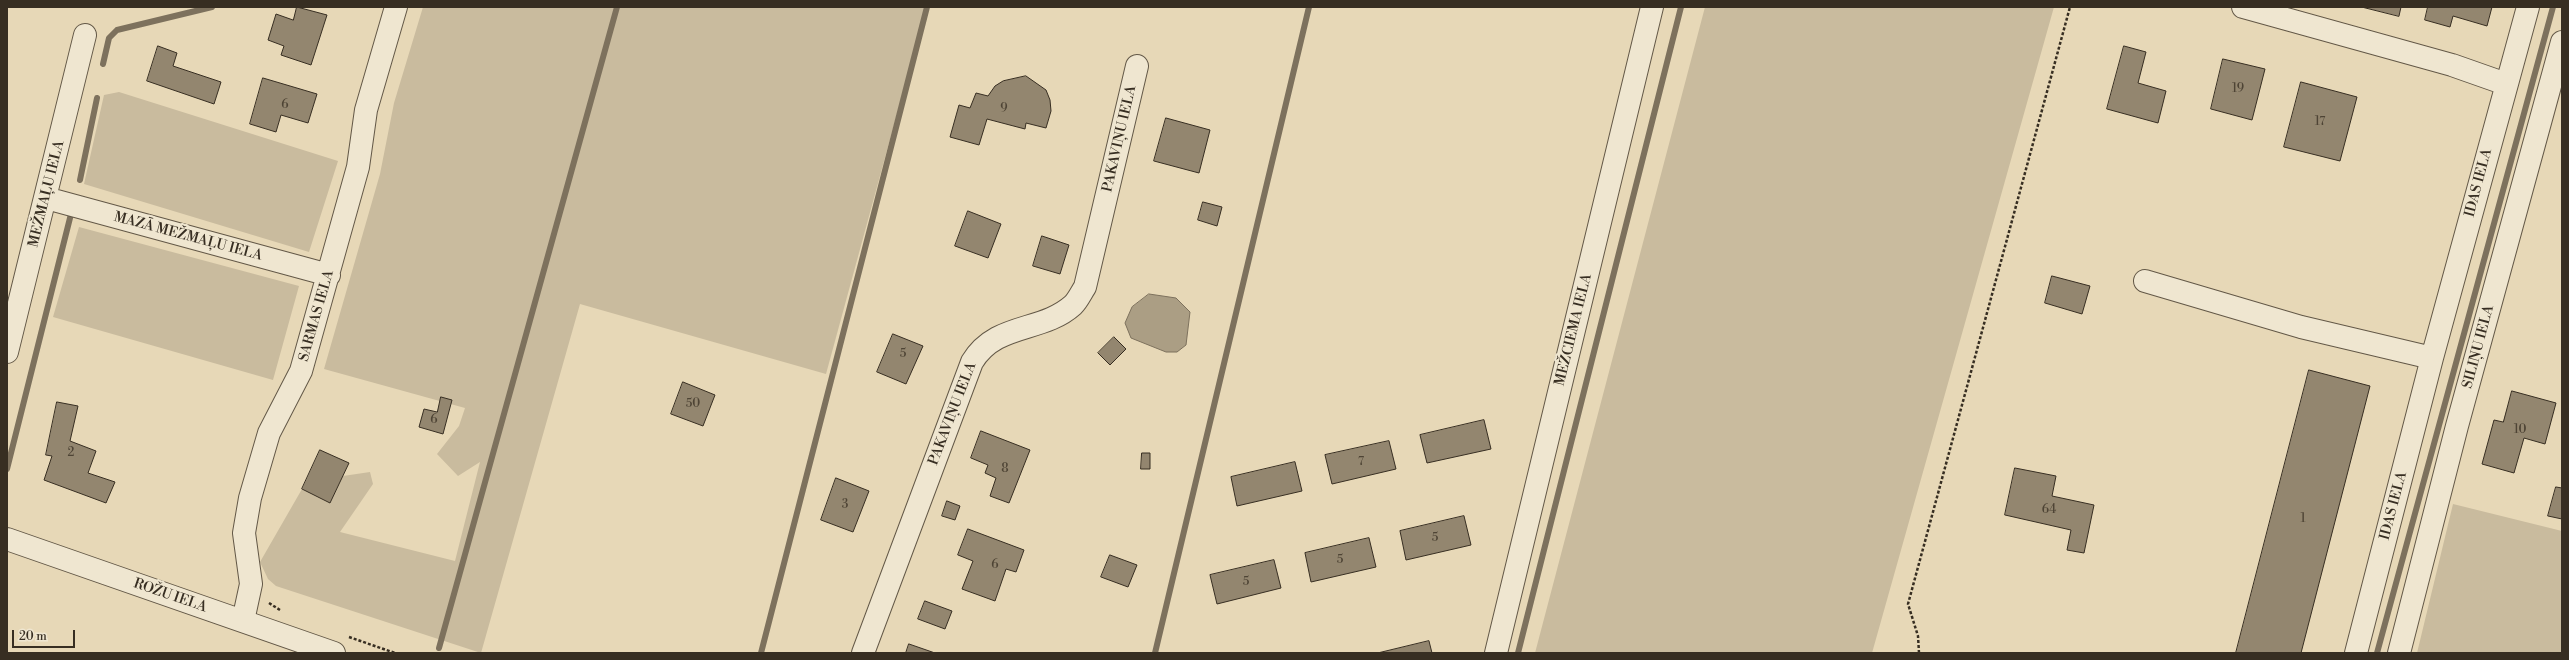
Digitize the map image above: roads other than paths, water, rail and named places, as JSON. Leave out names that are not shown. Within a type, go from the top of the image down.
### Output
[{"type":"street","name":"SARMAS IELA","points":[[244,622],[251,584],[244,533],[250,498],[270,432],[301,371],[329,275],[358,166],[366,110],[396,7]]},
{"type":"street","name":"MEŽCIEMA IELA","points":[[1496,653],[1652,7]]},
{"type":"street","points":[[2243,7],[2452,65],[2506,84]]},
{"type":"street","name":"IDAS IELA","points":[[2356,653],[2432,358],[2528,7]]},
{"type":"street","name":"MEŽMAĻU IELA","points":[[7,352],[85,35]]},
{"type":"street","name":"SILIŅU IELA","points":[[2399,653],[2457,426],[2562,42]]},
{"type":"street","name":"PAKAVIŅU IELA","points":[[863,653],[972,362],[980,349],[995,338],[1057,316],[1073,304],[1085,287],[1137,66]]},
{"type":"street","name":"MAZĀ MEŽMAĻU IELA","points":[[46,198],[329,275]]},
{"type":"street","points":[[2145,281],[2301,327],[2432,358]]},
{"type":"street","name":"ROŽU IELA","points":[[7,539],[334,653]]},
{"type":"waterway","points":[[103,64],[109,38],[117,30],[212,7]]},
{"type":"waterway","points":[[439,648],[617,7]]},
{"type":"waterway","points":[[761,653],[927,7]]},
{"type":"waterway","points":[[1155,653],[1309,7]]},
{"type":"waterway","points":[[1518,653],[1681,7]]},
{"type":"waterway","points":[[2377,653],[2553,7]]},
{"type":"waterway","points":[[80,180],[97,98]]},
{"type":"waterway","points":[[7,469],[71,214]]}]
